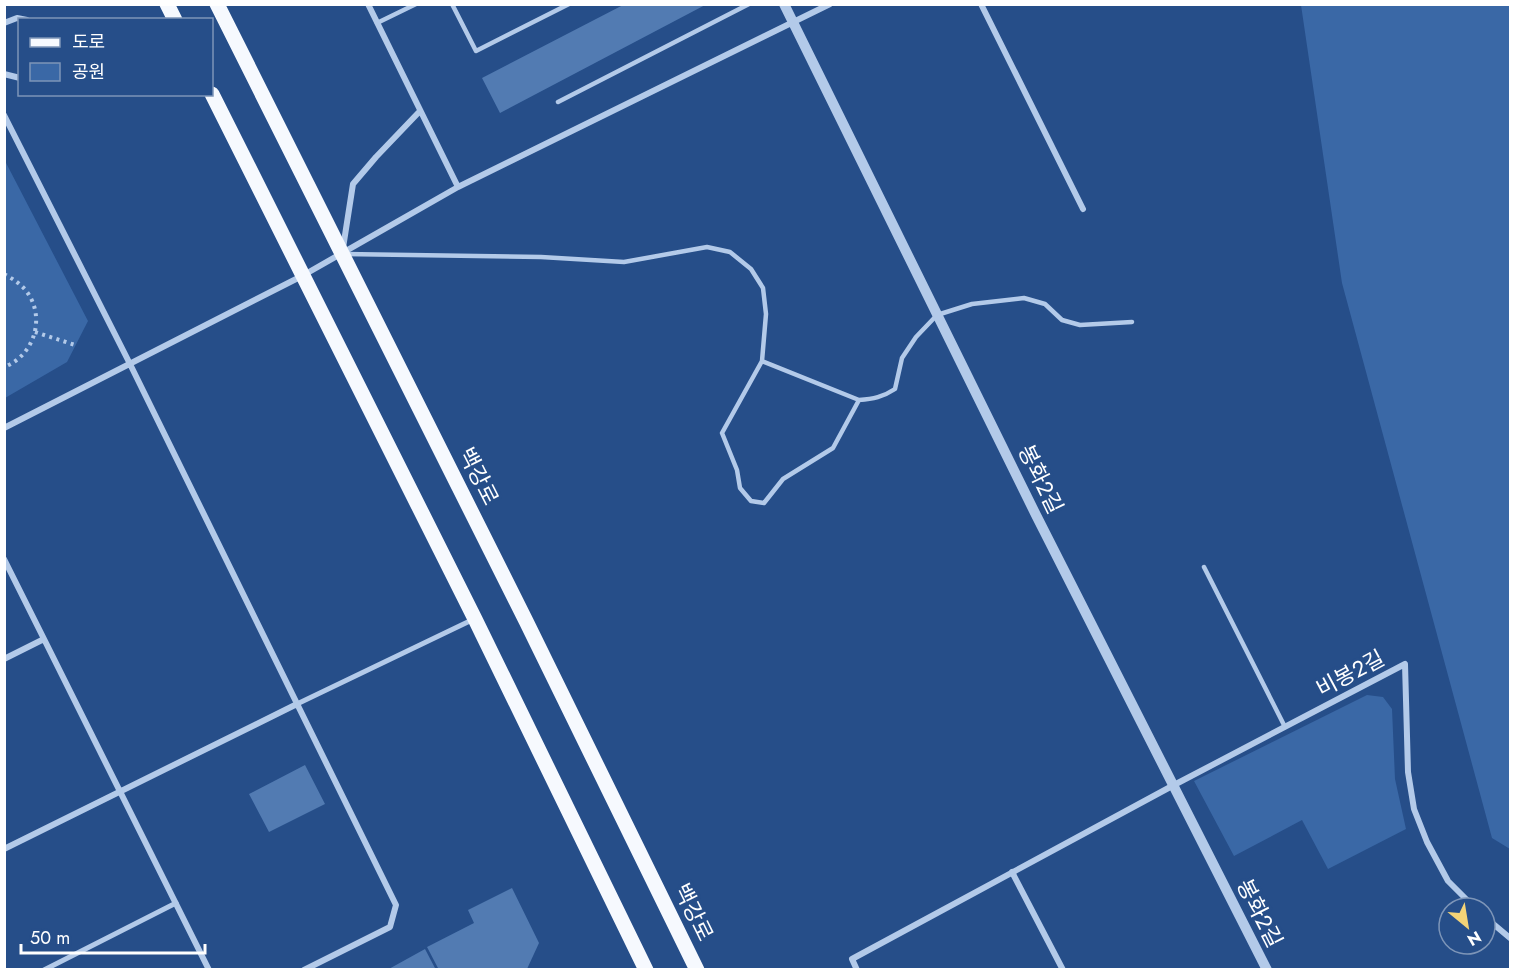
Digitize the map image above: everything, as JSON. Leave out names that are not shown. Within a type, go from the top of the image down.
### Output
[{"type":"main road","points":[[167,4],[174,18]]},
{"type":"main road","name":"백강로","points":[[217,4],[521,610],[696,969]]},
{"type":"main road","points":[[213,96],[475,619],[646,969]]},
{"type":"street","points":[[368,4],[458,187]]},
{"type":"street","name":"봉화2길","points":[[784,4],[937,315],[1267,969]]},
{"type":"street","points":[[4,428],[302,276],[458,187],[830,4]]},
{"type":"street","points":[[981,4],[1083,209]]},
{"type":"street","points":[[342,254],[353,184],[420,111]]},
{"type":"street","points":[[4,115],[130,364],[396,905],[390,927],[304,969]]},
{"type":"street","points":[[4,559],[209,969]]},
{"type":"street","points":[[4,849],[475,619]]},
{"type":"street","points":[[4,659],[44,639]]},
{"type":"street","name":"비봉2길","points":[[857,969],[852,959],[1174,785],[1405,664],[1408,772],[1414,809],[1427,842],[1448,880],[1463,896]]},
{"type":"street","points":[[1012,872],[1063,969]]},
{"type":"street","points":[[44,969],[176,903]]},
{"type":"street","points":[[1497,927],[1510,938]]},
{"type":"lane","points":[[377,23],[416,4]]},
{"type":"lane","points":[[452,4],[476,51],[569,4]]},
{"type":"lane","points":[[558,102],[748,4]]},
{"type":"lane","points":[[342,254],[541,257],[624,262],[707,247],[730,252],[751,269],[763,288],[766,314],[762,361],[722,433],[737,470],[740,488],[751,501],[764,504],[783,479],[833,448],[859,400]]},
{"type":"lane","points":[[762,361],[859,400],[885,396],[895,389],[902,358],[916,337],[937,315],[972,304],[1024,298],[1045,304],[1062,320],[1080,324],[1132,322]]},
{"type":"lane","points":[[1204,567],[1286,727]]},
{"type":"path","points":[[4,274],[16,280],[28,292],[35,307],[36,323],[33,339],[25,353],[12,364],[4,367]]},
{"type":"path","points":[[35,332],[75,345]]},
{"type":"green space","points":[[1301,5],[1510,5],[1510,849],[1492,838],[1342,283]]},
{"type":"green space","points":[[4,159],[88,321],[67,362],[5,398]]},
{"type":"green space","points":[[1367,695],[1383,697],[1392,709],[1395,779],[1406,829],[1328,869],[1302,820],[1234,856],[1194,781]]},
{"type":"building","points":[[625,4],[707,4],[500,113],[482,78]]},
{"type":"building","points":[[305,765],[325,804],[269,832],[249,794]]},
{"type":"building","points":[[512,888],[539,943],[527,969],[439,970],[427,947],[474,923],[468,910]]},
{"type":"building","points":[[425,949],[436,970],[387,970]]}]
